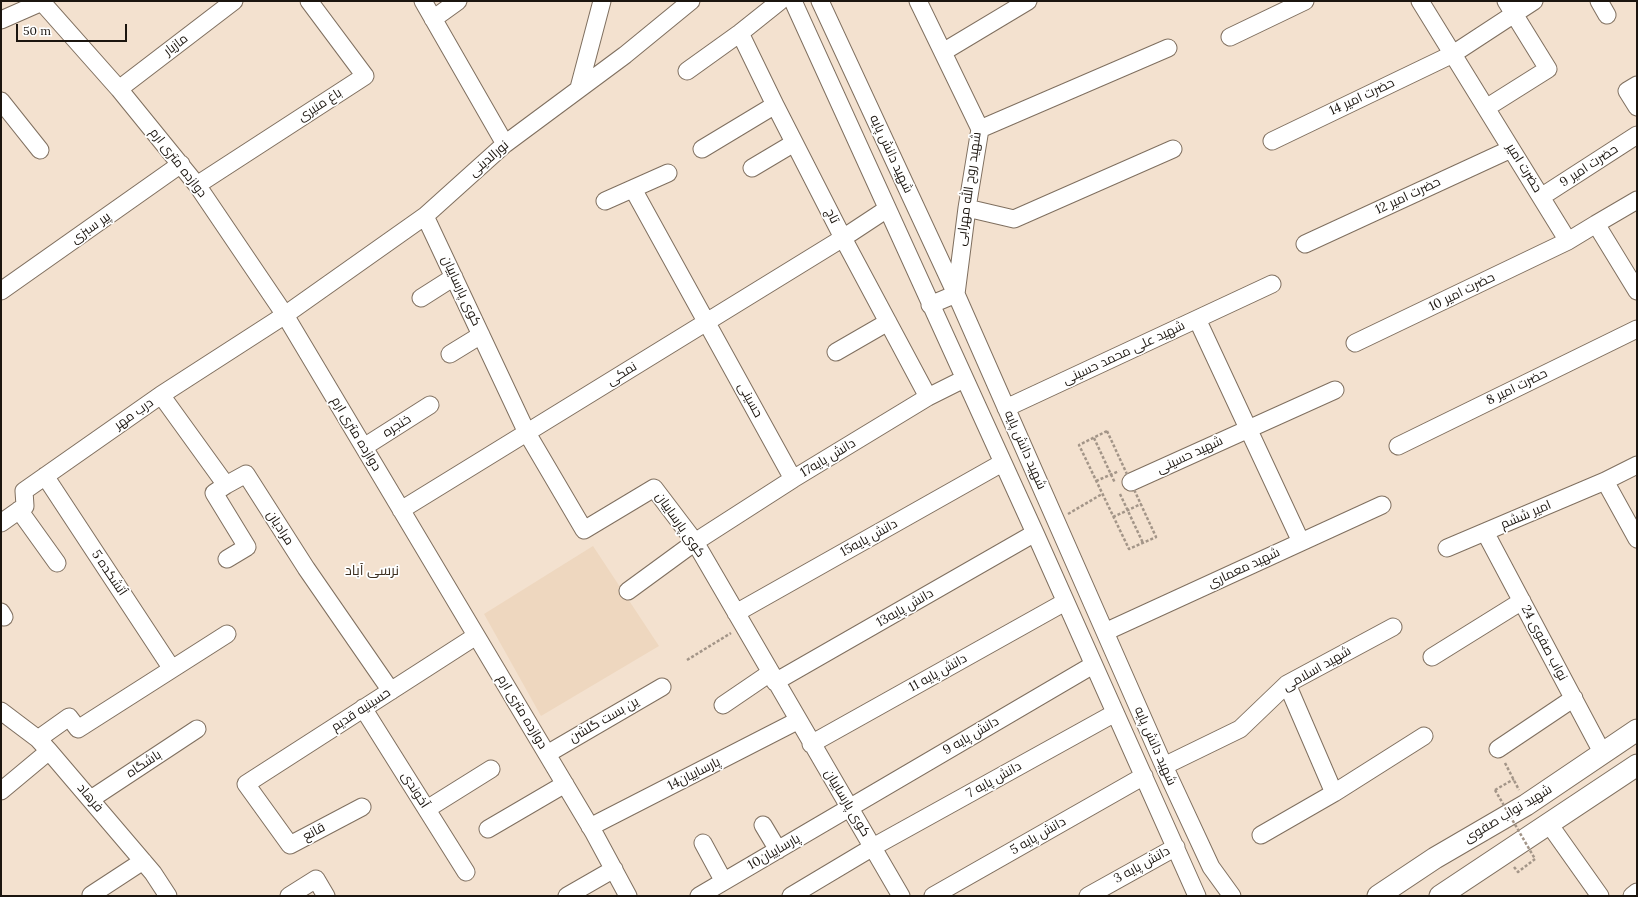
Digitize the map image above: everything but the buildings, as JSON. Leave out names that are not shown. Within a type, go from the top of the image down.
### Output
[{"type":"main road","name":"شهید نواب صفوی","points":[[1378,896],[1452,848],[1526,805],[1637,730]]},
{"type":"main road","points":[[1440,896],[1637,765]]},
{"type":"main road","points":[[1452,848],[1471,876]]},
{"type":"street","name":"مازیار","points":[[119,89],[234,1]]},
{"type":"street","name":"باغ منیری","points":[[197,185],[365,76],[309,1]]},
{"type":"street","points":[[423,1],[505,144]]},
{"type":"street","points":[[433,19],[458,1]]},
{"type":"street","points":[[579,88],[602,1]]},
{"type":"street","name":"نورالدینی","points":[[285,315],[425,216],[505,144],[625,55],[691,1]]},
{"type":"street","points":[[687,71],[740,33],[780,1]]},
{"type":"street","name":"شهید دانش پایه","points":[[793,1],[1035,534],[1197,896]]},
{"type":"street","name":"شهید دانش پایه","points":[[820,1],[956,294],[1210,867],[1232,896]]},
{"type":"street","name":"شهید روح الله مهرابی","points":[[918,1],[980,129],[967,208],[956,294]]},
{"type":"street","points":[[942,52],[1028,1]]},
{"type":"street","points":[[1230,37],[1305,1]]},
{"type":"street","name":"حضرت امیر","points":[[1420,1],[1568,241]]},
{"type":"street","name":"حضرت امیر 14","points":[[1272,141],[1453,54],[1510,8],[1534,1]]},
{"type":"street","name":"دوازده متری ارم","points":[[42,2],[119,89],[181,164],[197,185],[285,315],[565,784],[628,896]]},
{"type":"street","points":[[1,20],[42,2]]},
{"type":"street","points":[[1486,108],[1548,69],[1510,8]]},
{"type":"street","name":"تاچ","points":[[740,33],[843,238],[928,397]]},
{"type":"street","points":[[980,129],[1168,48]]},
{"type":"street","points":[[1637,85],[1627,91],[1637,107]]},
{"type":"street","points":[[1,100],[40,150]]},
{"type":"street","points":[[702,149],[775,105]]},
{"type":"street","name":"حضرت امیر 9","points":[[1542,197],[1637,135]]},
{"type":"street","points":[[752,168],[794,143]]},
{"type":"street","name":"حضرت امیر 12","points":[[1305,244],[1511,148]]},
{"type":"street","points":[[967,208],[1014,218],[1173,149]]},
{"type":"street","name":"پیر سبزی","points":[[1,291],[181,164]]},
{"type":"street","points":[[604,201],[668,173]]},
{"type":"street","name":"حسینی","points":[[632,189],[793,479]]},
{"type":"street","points":[[1568,241],[1637,200]]},
{"type":"street","name":"نمکی","points":[[402,510],[843,238],[887,209]]},
{"type":"street","name":"کوی پارساییان","points":[[425,216],[527,433],[584,530],[654,488],[694,542],[901,896]]},
{"type":"street","points":[[1596,224],[1637,291]]},
{"type":"street","name":"حضرت امیر 10","points":[[1355,343],[1568,241]]},
{"type":"street","points":[[421,298],[454,277]]},
{"type":"street","points":[[1197,319],[1272,284]]},
{"type":"street","points":[[930,305],[956,294]]},
{"type":"street","name":"درب مهر","points":[[19,510],[25,506],[24,491],[161,395],[285,315]]},
{"type":"street","name":"شهید علی محمد حسینی","points":[[1006,408],[1197,319],[1301,542]]},
{"type":"street","points":[[836,352],[888,322]]},
{"type":"street","name":"حضرت امیر 8","points":[[1398,446],[1637,329]]},
{"type":"street","points":[[450,354],[481,334]]},
{"type":"street","name":"دانش پایه17","points":[[628,591],[694,542],[793,479],[928,397],[964,379]]},
{"type":"street","name":"شهید حسینی","points":[[1128,475],[1248,428],[1334,390]]},
{"type":"street","points":[[161,395],[226,485],[214,493],[247,547],[227,559]]},
{"type":"street","name":"خنجره","points":[[364,447],[430,405]]},
{"type":"street","name":"دانش پایه15","points":[[740,619],[1002,463]]},
{"type":"street","name":"امیر ششم","points":[[1447,548],[1605,481],[1637,465]]},
{"type":"street","name":"مرادیان","points":[[226,485],[246,474],[306,568],[391,691]]},
{"type":"street","name":"آتشکده 5","points":[[45,476],[172,669]]},
{"type":"street","points":[[1605,481],[1637,539]]},
{"type":"street","name":"شهید معماری","points":[[1105,632],[1382,504]]},
{"type":"street","points":[[1,524],[19,510],[56,563]]},
{"type":"street","name":"نواب صفوی 24","points":[[1485,532],[1603,754]]},
{"type":"street","name":"دانش پایه13","points":[[723,705],[1035,534]]},
{"type":"street","points":[[1432,657],[1522,601]]},
{"type":"street","name":"دانش پایه 11","points":[[811,744],[1065,602]]},
{"type":"street","name":"شهید اسلامی","points":[[1164,766],[1240,729],[1287,684],[1393,626]]},
{"type":"street","points":[[1,791],[69,717],[78,729],[226,634]]},
{"type":"street","name":"حسینیه قدیم","points":[[246,784],[476,636]]},
{"type":"street","name":"دانش پایه 9","points":[[849,807],[1094,665]]},
{"type":"street","points":[[1287,684],[1334,793]]},
{"type":"street","name":"ین بست گلشن","points":[[546,754],[662,687]]},
{"type":"street","points":[[1498,750],[1574,698]]},
{"type":"street","name":"آخوندی","points":[[363,708],[466,872]]},
{"type":"street","name":"فرهاد","points":[[1,711],[44,745],[143,861],[168,896]]},
{"type":"street","name":"دانش پایه 7","points":[[791,896],[873,847],[1115,713]]},
{"type":"street","name":"پارساییان14","points":[[590,827],[797,720]]},
{"type":"street","name":"باشگاه","points":[[91,800],[197,729]]},
{"type":"street","points":[[1261,835],[1334,793],[1424,736]]},
{"type":"street","points":[[427,809],[491,769]]},
{"type":"street","name":"دانش پایه 5","points":[[933,896],[1144,776]]},
{"type":"street","name":"قانع","points":[[246,784],[290,845],[362,807]]},
{"type":"street","points":[[488,829],[565,784]]},
{"type":"street","name":"پارساییان10","points":[[698,896],[849,807]]},
{"type":"street","points":[[1549,824],[1600,896]]},
{"type":"street","points":[[763,825],[778,850]]},
{"type":"street","points":[[703,843],[724,880]]},
{"type":"street","name":"دانش پایه 3","points":[[1088,896],[1176,847]]},
{"type":"street","points":[[93,896],[91,895],[143,861]]},
{"type":"street","points":[[567,896],[614,870]]},
{"type":"street","points":[[289,896],[316,879],[326,896]]},
{"type":"street","points":[[1632,896],[1637,892]]},
{"type":"path","points":[[1096,481],[1128,475]]},
{"type":"path","points":[[1113,516],[1141,504]]},
{"type":"path","points":[[687,660],[740,619]]},
{"type":"path","points":[[1514,779],[1495,790],[1535,858],[1518,872]]},
{"type":"shaded area","points":[[593,546],[659,646],[541,716],[484,614]]},
{"type":"district","name":"نرسی آباد","points":[[372,571]]}]
